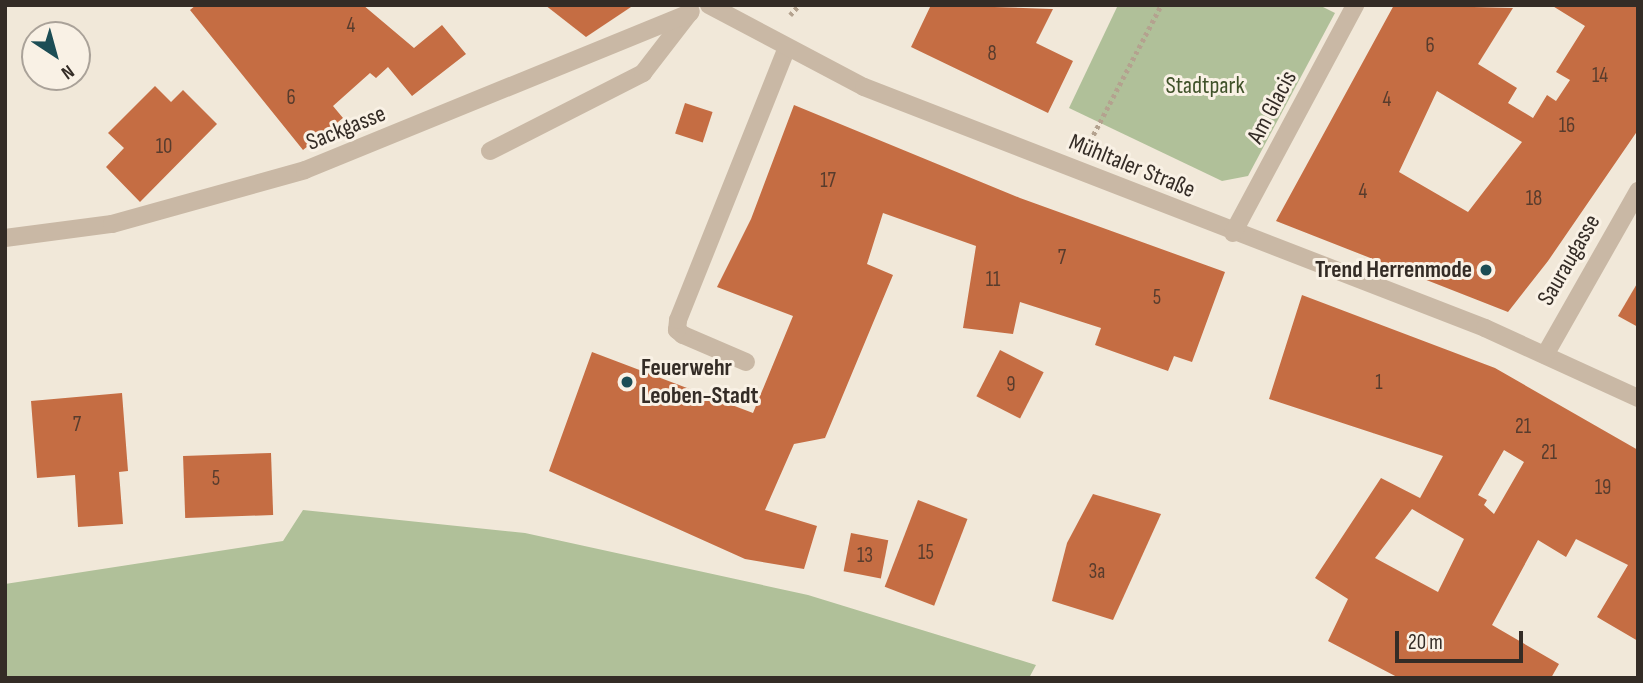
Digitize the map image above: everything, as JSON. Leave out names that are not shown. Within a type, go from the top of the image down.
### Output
[{"type":"street","name":"Mühltaler Straße","points":[[709,5],[864,87],[1545,355],[1638,398]]},
{"type":"street","name":"Am Glacis","points":[[1233,233],[1355,5]]},
{"type":"street","name":"Sackgasse","points":[[491,151],[643,73],[692,9]]},
{"type":"street","name":"Sackgasse","points":[[5,238],[112,224],[305,170],[692,9]]},
{"type":"street","points":[[746,362],[683,335],[677,330],[678,320],[787,48]]},
{"type":"street","name":"Sauraugasse","points":[[1545,355],[1638,191]]},
{"type":"path","points":[[1075,169],[1161,5]]},
{"type":"green space","name":"Stadtpark","points":[[1118,5],[1319,5],[1335,13],[1248,176],[1222,181],[1069,108]]},
{"type":"green space","points":[[303,510],[525,533],[808,595],[1036,665],[1029,678],[5,678],[5,584],[283,541]]},
{"type":"building","points":[[196,5],[363,5],[414,48],[442,25],[466,54],[412,96],[388,67],[376,78],[370,73],[333,106],[343,118],[303,150],[190,10]]},
{"type":"building","points":[[545,5],[634,5],[586,37]]},
{"type":"building","points":[[931,5],[1053,9],[1036,43],[1073,61],[1048,113],[911,47]]},
{"type":"building","points":[[1394,5],[1513,8],[1478,64],[1517,88],[1508,103],[1533,118],[1547,95],[1556,101],[1570,80],[1556,72],[1585,26],[1551,5],[1638,5],[1638,130],[1548,261],[1508,312],[1276,221]],"holes":[[[1437,91],[1522,142],[1468,212],[1399,172]]]},
{"type":"building","points":[[155,86],[171,102],[183,90],[217,124],[140,202],[106,167],[124,148],[108,133]]},
{"type":"building","points":[[685,103],[713,112],[703,142],[675,133]]},
{"type":"building","points":[[794,105],[1020,198],[1225,272],[1192,362],[1174,356],[1168,371],[1095,345],[1101,328],[1020,302],[1013,334],[963,328],[976,246],[883,213],[867,264],[893,275],[825,438],[794,444],[765,510],[817,526],[804,569],[745,559],[549,471],[592,352],[753,413],[793,316],[717,287],[751,219]]},
{"type":"building","points":[[1638,282],[1638,327],[1618,316]]},
{"type":"building","points":[[1302,295],[1495,368],[1638,450],[1638,641],[1597,617],[1628,565],[1576,539],[1566,557],[1538,540],[1492,625],[1559,664],[1551,678],[1399,678],[1328,641],[1348,599],[1315,578],[1381,478],[1420,498],[1443,456],[1269,399]],"holes":[[[1504,450],[1524,462],[1494,514],[1484,505],[1487,500],[1478,495]],[[1412,509],[1464,539],[1438,592],[1375,558]]]},
{"type":"building","points":[[1000,350],[1044,372],[1020,419],[976,396]]},
{"type":"building","points":[[122,393],[128,471],[119,472],[123,524],[78,527],[75,475],[37,478],[31,401]]},
{"type":"building","points":[[271,453],[273,515],[185,518],[183,456]]},
{"type":"building","points":[[1093,494],[1161,514],[1113,620],[1052,601],[1067,543]]},
{"type":"building","points":[[918,500],[967,519],[934,606],[885,587]]},
{"type":"building","points":[[851,533],[888,540],[881,579],[844,571]]},
{"type":"place","name":"Trend Herrenmode","points":[[1486,270]]},
{"type":"place","name":"Feuerwehr Leoben-Stadt","points":[[627,382]]}]
